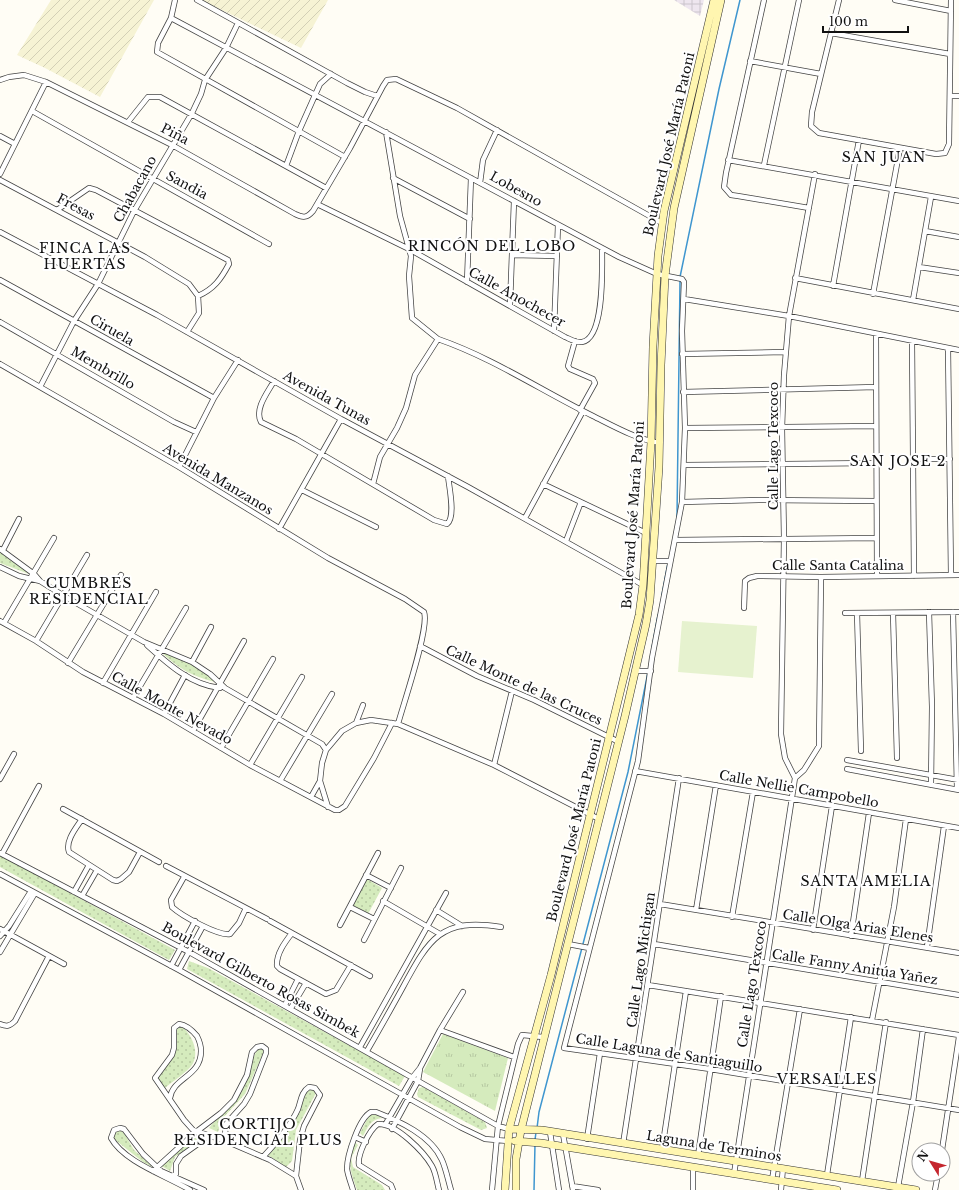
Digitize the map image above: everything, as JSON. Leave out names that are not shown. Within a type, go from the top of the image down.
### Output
[{"type":"main road","name":"Boulevard José María Patoni","points":[[505,1190],[509,1129],[551,975],[635,636],[643,585],[651,442],[657,274],[662,223],[714,0]]},
{"type":"main road","name":"Boulevard José María Patoni","points":[[516,1190],[521,1130],[543,1037],[619,742],[640,670],[648,612],[658,477],[665,276],[674,208],[721,0]]},
{"type":"main road","points":[[649,476],[658,477]]},
{"type":"main road","name":"Laguna de Terminos","points":[[509,1129],[546,1131],[587,1139],[783,1168],[916,1190]]},
{"type":"main road","points":[[508,1141],[541,1143],[837,1190]]},
{"type":"street","points":[[175,0],[171,18],[160,38],[156,50],[159,54],[345,157]]},
{"type":"street","points":[[197,0],[331,74],[365,92],[377,96]]},
{"type":"street","points":[[764,0],[724,182],[727,191],[738,196],[809,208]]},
{"type":"street","points":[[764,165],[799,0]]},
{"type":"street","points":[[839,0],[812,112],[811,126],[819,133],[936,154],[945,153],[949,144],[951,0]]},
{"type":"street","points":[[895,0],[951,11]]},
{"type":"street","name":"Lobesno","points":[[171,18],[314,96],[386,132],[602,248],[657,274],[682,279],[685,284],[684,299]]},
{"type":"street","name":"Chabacano","points":[[40,387],[74,321],[98,284],[134,211],[192,113],[201,94],[205,80],[226,48],[238,23]]},
{"type":"street","points":[[831,33],[950,54]]},
{"type":"street","points":[[750,61],[785,66],[821,74]]},
{"type":"street","points":[[286,166],[298,131],[321,81],[331,74]]},
{"type":"street","name":"Piña","points":[[0,80],[9,77],[24,76],[46,82],[172,145],[300,217],[309,216],[317,204]]},
{"type":"street","points":[[317,204],[365,122],[377,96],[387,80],[396,79],[430,94],[497,130],[662,223]]},
{"type":"street","points":[[0,174],[46,82]]},
{"type":"street","points":[[128,122],[148,97],[154,96],[165,99],[326,188]]},
{"type":"street","points":[[950,96],[959,96]]},
{"type":"street","name":"Sandia","points":[[32,110],[269,244]]},
{"type":"street","points":[[480,182],[483,160],[497,130]]},
{"type":"street","points":[[386,132],[400,216],[411,256],[409,276],[412,318],[438,339],[454,344],[618,428],[651,442],[660,443]]},
{"type":"street","points":[[0,136],[15,144]]},
{"type":"street","points":[[833,286],[859,140]]},
{"type":"street","points":[[873,294],[900,148]]},
{"type":"street","points":[[728,160],[815,174],[931,197],[959,201]]},
{"type":"street","name":"Calle Lago Texcoco","points":[[734,1174],[795,778],[785,758],[781,734],[784,577],[782,464],[783,389],[789,316],[815,174]]},
{"type":"street","points":[[394,178],[470,219]]},
{"type":"street","points":[[467,282],[471,178]]},
{"type":"street","name":"Fresas","points":[[0,180],[118,242],[181,278],[189,284],[198,296]]},
{"type":"street","points":[[57,210],[89,188],[103,192],[134,211],[226,259],[229,264],[217,284],[211,290],[198,296],[199,313],[187,332]]},
{"type":"street","points":[[913,300],[931,197]]},
{"type":"street","points":[[510,305],[514,201]]},
{"type":"street","name":"Calle Anochecer","points":[[317,204],[409,249],[554,331],[576,341],[586,341],[594,334],[600,303],[602,248]]},
{"type":"street","points":[[554,331],[558,225]]},
{"type":"street","points":[[926,231],[959,237]]},
{"type":"street","name":"Avenida Tunas","points":[[0,232],[187,332],[341,419],[525,518],[643,585]]},
{"type":"street","points":[[512,255],[557,256]]},
{"type":"street","points":[[919,267],[959,273]]},
{"type":"street","points":[[795,278],[873,294],[959,309]]},
{"type":"street","name":"Ciruela","points":[[0,280],[214,398]]},
{"type":"street","points":[[568,944],[585,947],[635,771],[670,561],[682,502],[685,428],[682,354],[684,299],[789,316],[959,350]]},
{"type":"street","name":"Membrillo","points":[[0,322],[174,422],[196,432]]},
{"type":"street","points":[[876,334],[877,576]]},
{"type":"street","points":[[373,484],[380,457],[406,408],[415,375],[438,339]]},
{"type":"street","points":[[525,518],[595,383],[593,379],[570,369],[568,366],[576,341]]},
{"type":"street","points":[[912,341],[914,576]]},
{"type":"street","points":[[948,348],[950,575]]},
{"type":"street","points":[[682,354],[785,352]]},
{"type":"street","points":[[179,467],[214,398],[238,360]]},
{"type":"street","name":"Avenida Manzanos","points":[[0,364],[179,467],[328,558],[405,599],[424,612],[426,621],[420,646]]},
{"type":"street","points":[[274,381],[259,409],[258,414],[261,422],[290,436],[434,520],[447,524],[451,521],[452,511],[448,476]]},
{"type":"street","points":[[683,392],[876,387]]},
{"type":"street","points":[[279,529],[341,419]]},
{"type":"street","points":[[685,428],[876,426]]},
{"type":"street","points":[[914,459],[950,460]]},
{"type":"street","points":[[684,464],[876,463]]},
{"type":"street","points":[[543,484],[646,533]]},
{"type":"street","points":[[302,490],[376,527]]},
{"type":"street","points":[[682,502],[783,500],[876,501]]},
{"type":"street","points":[[566,541],[580,502]]},
{"type":"street","points":[[19,519],[1,550],[34,574],[40,581],[144,642],[185,675],[206,685],[225,688],[322,744],[326,750]]},
{"type":"street","points":[[2,622],[34,574],[54,538]]},
{"type":"street","points":[[675,540],[876,538]]},
{"type":"street","points":[[36,641],[87,555]]},
{"type":"street","points":[[652,561],[670,561]]},
{"type":"street","points":[[0,567],[30,580],[40,581]]},
{"type":"street","points":[[68,662],[121,575]]},
{"type":"street","name":"Calle Santa Catalina","points":[[744,608],[743,585],[748,578],[757,576],[821,577],[959,575]]},
{"type":"street","points":[[795,778],[804,770],[819,746],[821,577]]},
{"type":"street","points":[[103,683],[156,592]]},
{"type":"street","points":[[133,698],[161,648],[186,608]]},
{"type":"street","points":[[929,612],[931,784]]},
{"type":"street","points":[[847,769],[958,789],[953,612]]},
{"type":"street","points":[[845,613],[959,612]]},
{"type":"street","points":[[857,613],[861,751]]},
{"type":"street","points":[[893,613],[897,758]]},
{"type":"street","name":"Calle Monte Nevado","points":[[2,622],[36,641],[103,683],[164,714],[250,765],[335,810],[339,810],[345,806],[374,758],[392,723]]},
{"type":"street","points":[[192,662],[211,627]]},
{"type":"street","points":[[193,731],[244,641]]},
{"type":"street","points":[[144,642],[192,662],[210,674],[219,686]]},
{"type":"street","points":[[398,724],[420,646]]},
{"type":"street","name":"Calle Monte de las Cruces","points":[[420,646],[467,671],[619,742]]},
{"type":"street","points":[[221,748],[273,659]]},
{"type":"street","points":[[640,670],[651,670]]},
{"type":"street","points":[[164,714],[185,675]]},
{"type":"street","points":[[250,765],[302,677]]},
{"type":"street","points":[[494,765],[512,691]]},
{"type":"street","points":[[280,781],[332,694]]},
{"type":"street","points":[[356,723],[362,705]]},
{"type":"street","points":[[311,797],[320,781],[322,763],[326,750],[330,744],[342,731],[356,723],[371,720],[398,724],[494,765],[599,819]]},
{"type":"street","points":[[322,744],[330,744]]},
{"type":"street","points":[[0,779],[14,754]]},
{"type":"street","points":[[847,760],[958,780]]},
{"type":"street","name":"Calle Nellie Campobello","points":[[635,771],[959,828]]},
{"type":"street","name":"Calle Lago Michigan","points":[[624,1144],[679,778]]},
{"type":"street","points":[[320,781],[328,807]]},
{"type":"street","points":[[696,910],[716,785]]},
{"type":"street","points":[[1,853],[39,786]]},
{"type":"street","points":[[732,917],[753,792]]},
{"type":"street","points":[[813,930],[832,806]]},
{"type":"street","points":[[63,809],[159,862]]},
{"type":"street","points":[[851,936],[870,813]]},
{"type":"street","points":[[82,819],[72,836],[68,848],[74,856],[113,880],[121,879],[128,872],[140,852]]},
{"type":"street","points":[[872,1020],[888,941],[906,819]]},
{"type":"street","points":[[927,947],[944,826]]},
{"type":"street","name":"Boulevard Gilberto Rosas Simbek","points":[[1,853],[291,1008],[498,1126],[509,1129]]},
{"type":"street","points":[[340,924],[378,853]]},
{"type":"street","points":[[74,892],[89,865]]},
{"type":"street","points":[[166,866],[370,976]]},
{"type":"street","points":[[364,940],[401,868]]},
{"type":"street","points":[[82,896],[97,870]]},
{"type":"street","points":[[0,874],[179,970],[402,1096],[478,1136],[496,1141],[508,1141]]},
{"type":"street","points":[[366,875],[391,888]]},
{"type":"street","points":[[184,877],[171,904],[175,910],[203,926],[220,934],[230,934],[239,923],[246,908]]},
{"type":"street","points":[[0,936],[2,930],[9,926],[33,892]]},
{"type":"street","points":[[0,952],[33,892]]},
{"type":"street","points":[[360,1047],[446,893]]},
{"type":"street","points":[[384,901],[440,934]]},
{"type":"street","name":"Calle Olga Arias Elenes","points":[[660,904],[772,924],[959,953]]},
{"type":"street","points":[[350,907],[374,919]]},
{"type":"street","points":[[436,910],[462,926]]},
{"type":"street","points":[[171,966],[195,921]]},
{"type":"street","points":[[367,1051],[384,1023],[423,950],[440,934],[462,926],[485,924],[501,927]]},
{"type":"street","points":[[179,970],[203,926]]},
{"type":"street","points":[[2,930],[64,964]]},
{"type":"street","points":[[292,933],[281,950],[277,966],[298,979],[326,994],[331,993],[340,984],[351,965]]},
{"type":"street","name":"Calle Fanny Anitúa Yañez","points":[[654,944],[766,964],[881,981],[959,995]]},
{"type":"street","name":"Calle Laguna de Santiaguillo","points":[[585,947],[564,1048],[710,1069],[840,1092],[959,1110]]},
{"type":"street","points":[[0,1024],[6,1026],[11,1025],[15,1021],[49,956]]},
{"type":"street","points":[[285,1005],[298,979]]},
{"type":"street","points":[[397,981],[404,985]]},
{"type":"street","points":[[291,1008],[306,983]]},
{"type":"street","points":[[648,985],[886,1022],[959,1036],[943,1142]]},
{"type":"street","points":[[662,1150],[686,991]]},
{"type":"street","points":[[385,1125],[412,1078],[420,1068],[440,1030],[463,992]]},
{"type":"street","points":[[698,1156],[721,996]]},
{"type":"street","points":[[772,1180],[800,1009]]},
{"type":"street","points":[[827,1175],[852,1017]]},
{"type":"street","points":[[377,1019],[384,1023]]},
{"type":"street","points":[[862,1181],[886,1022]]},
{"type":"street","points":[[170,1098],[172,1090],[194,1071],[201,1057],[201,1047],[198,1037],[190,1028],[179,1024],[174,1028],[174,1048],[172,1055],[155,1078],[184,1120],[196,1132],[228,1142],[263,1157],[296,1176]]},
{"type":"street","points":[[898,1187],[913,1102],[922,1029]]},
{"type":"street","points":[[440,1030],[514,1057]]},
{"type":"street","points":[[492,1190],[498,1126],[514,1057],[522,1035],[543,1037]]},
{"type":"street","points":[[155,1169],[196,1132],[221,1113],[234,1100],[248,1075],[252,1052],[257,1047],[262,1046],[266,1049],[266,1053],[250,1094],[244,1104],[226,1124],[225,1135],[228,1142]]},
{"type":"street","points":[[587,1139],[600,1053]]},
{"type":"street","points":[[392,1129],[418,1081],[420,1068]]},
{"type":"street","points":[[263,1157],[287,1129],[298,1109],[305,1089],[309,1087],[315,1088],[320,1095],[304,1126],[300,1140],[296,1176],[301,1190]]},
{"type":"street","points":[[353,1190],[347,1169],[348,1158],[355,1137],[368,1113],[376,1112],[390,1117],[417,1133],[435,1149],[442,1160],[451,1190]]},
{"type":"street","points":[[393,1189],[385,1181],[359,1165],[359,1155],[375,1126],[385,1125],[413,1143],[423,1153],[433,1168],[440,1190]]},
{"type":"street","points":[[155,1169],[124,1129],[114,1130],[111,1138],[114,1143],[133,1158],[190,1190]]},
{"type":"street","points":[[546,1131],[552,1145],[559,1190]]},
{"type":"street","points":[[562,1134],[572,1188],[598,1190]]},
{"type":"street","points":[[169,1178],[176,1174],[176,1164],[181,1156],[209,1136]]},
{"type":"street","points":[[355,1137],[366,1142]]},
{"type":"street","points":[[693,1167],[693,1190]]},
{"type":"street","points":[[781,1190],[783,1168]]},
{"type":"street","points":[[169,1178],[204,1190]]},
{"type":"shaded area","points":[[51,0],[154,0],[100,97],[17,55]]},
{"type":"shaded area","points":[[201,0],[328,0],[301,48]]},
{"type":"shaded area","points":[[674,0],[704,0],[700,16]]},
{"type":"green space","points":[[0,552],[29,574],[0,563]]},
{"type":"green space","points":[[682,621],[757,626],[753,678],[678,672]]},
{"type":"green space","points":[[160,651],[190,663],[203,671],[215,682],[185,671]]},
{"type":"green space","points":[[0,855],[175,950],[169,960],[0,867]]},
{"type":"green space","points":[[367,879],[382,888],[368,914],[352,905]]},
{"type":"green space","points":[[189,961],[208,968],[405,1076],[399,1086],[187,969]]},
{"type":"green space","points":[[183,1027],[194,1044],[194,1060],[187,1071],[165,1088],[156,1077],[176,1049],[174,1033],[177,1028]]},
{"type":"green space","points":[[443,1034],[508,1058],[495,1111],[423,1072]]},
{"type":"green space","points":[[260,1047],[265,1049],[245,1094],[222,1119],[218,1132],[209,1128],[239,1096],[245,1086],[256,1052]]},
{"type":"green space","points":[[313,1087],[316,1093],[296,1130],[292,1161],[286,1167],[268,1155],[290,1124],[307,1090]]},
{"type":"green space","points":[[423,1087],[485,1122],[487,1128],[481,1130],[418,1097],[417,1094],[419,1088]]},
{"type":"green space","points":[[374,1113],[382,1118],[372,1122],[363,1136],[360,1133],[369,1116]]},
{"type":"green space","points":[[119,1130],[124,1133],[134,1150],[154,1168],[143,1162],[114,1139],[115,1133]]},
{"type":"green space","points":[[195,1136],[198,1140],[175,1157],[170,1171],[160,1165]]},
{"type":"green space","points":[[355,1142],[358,1145],[351,1158],[353,1167],[382,1185],[385,1190],[357,1190],[350,1166],[351,1156]]},
{"type":"waterway","points":[[680,277],[719,89],[740,0]]},
{"type":"waterway","points":[[677,517],[680,281]]},
{"type":"waterway","points":[[662,595],[668,563]]},
{"type":"waterway","points":[[652,648],[658,615]]},
{"type":"waterway","points":[[537,1128],[539,1112],[628,772],[648,672]]},
{"type":"waterway","points":[[535,1140],[536,1132]]},
{"type":"waterway","points":[[534,1190],[535,1144]]},
{"type":"district","name":"SAN JUAN","points":[[884,157]]},
{"type":"district","name":"RINCÓN DEL LOBO","points":[[492,246]]},
{"type":"district","name":"FINCA LAS HUERTAS","points":[[85,256]]},
{"type":"district","name":"SAN JOSE 2","points":[[898,461]]},
{"type":"district","name":"CUMBRES RESIDENCIAL","points":[[89,592]]},
{"type":"district","name":"SANTA AMELIA","points":[[866,881]]},
{"type":"district","name":"VERSALLES","points":[[827,1079]]},
{"type":"district","name":"CORTIJO RESIDENCIAL PLUS","points":[[258,1132]]}]
